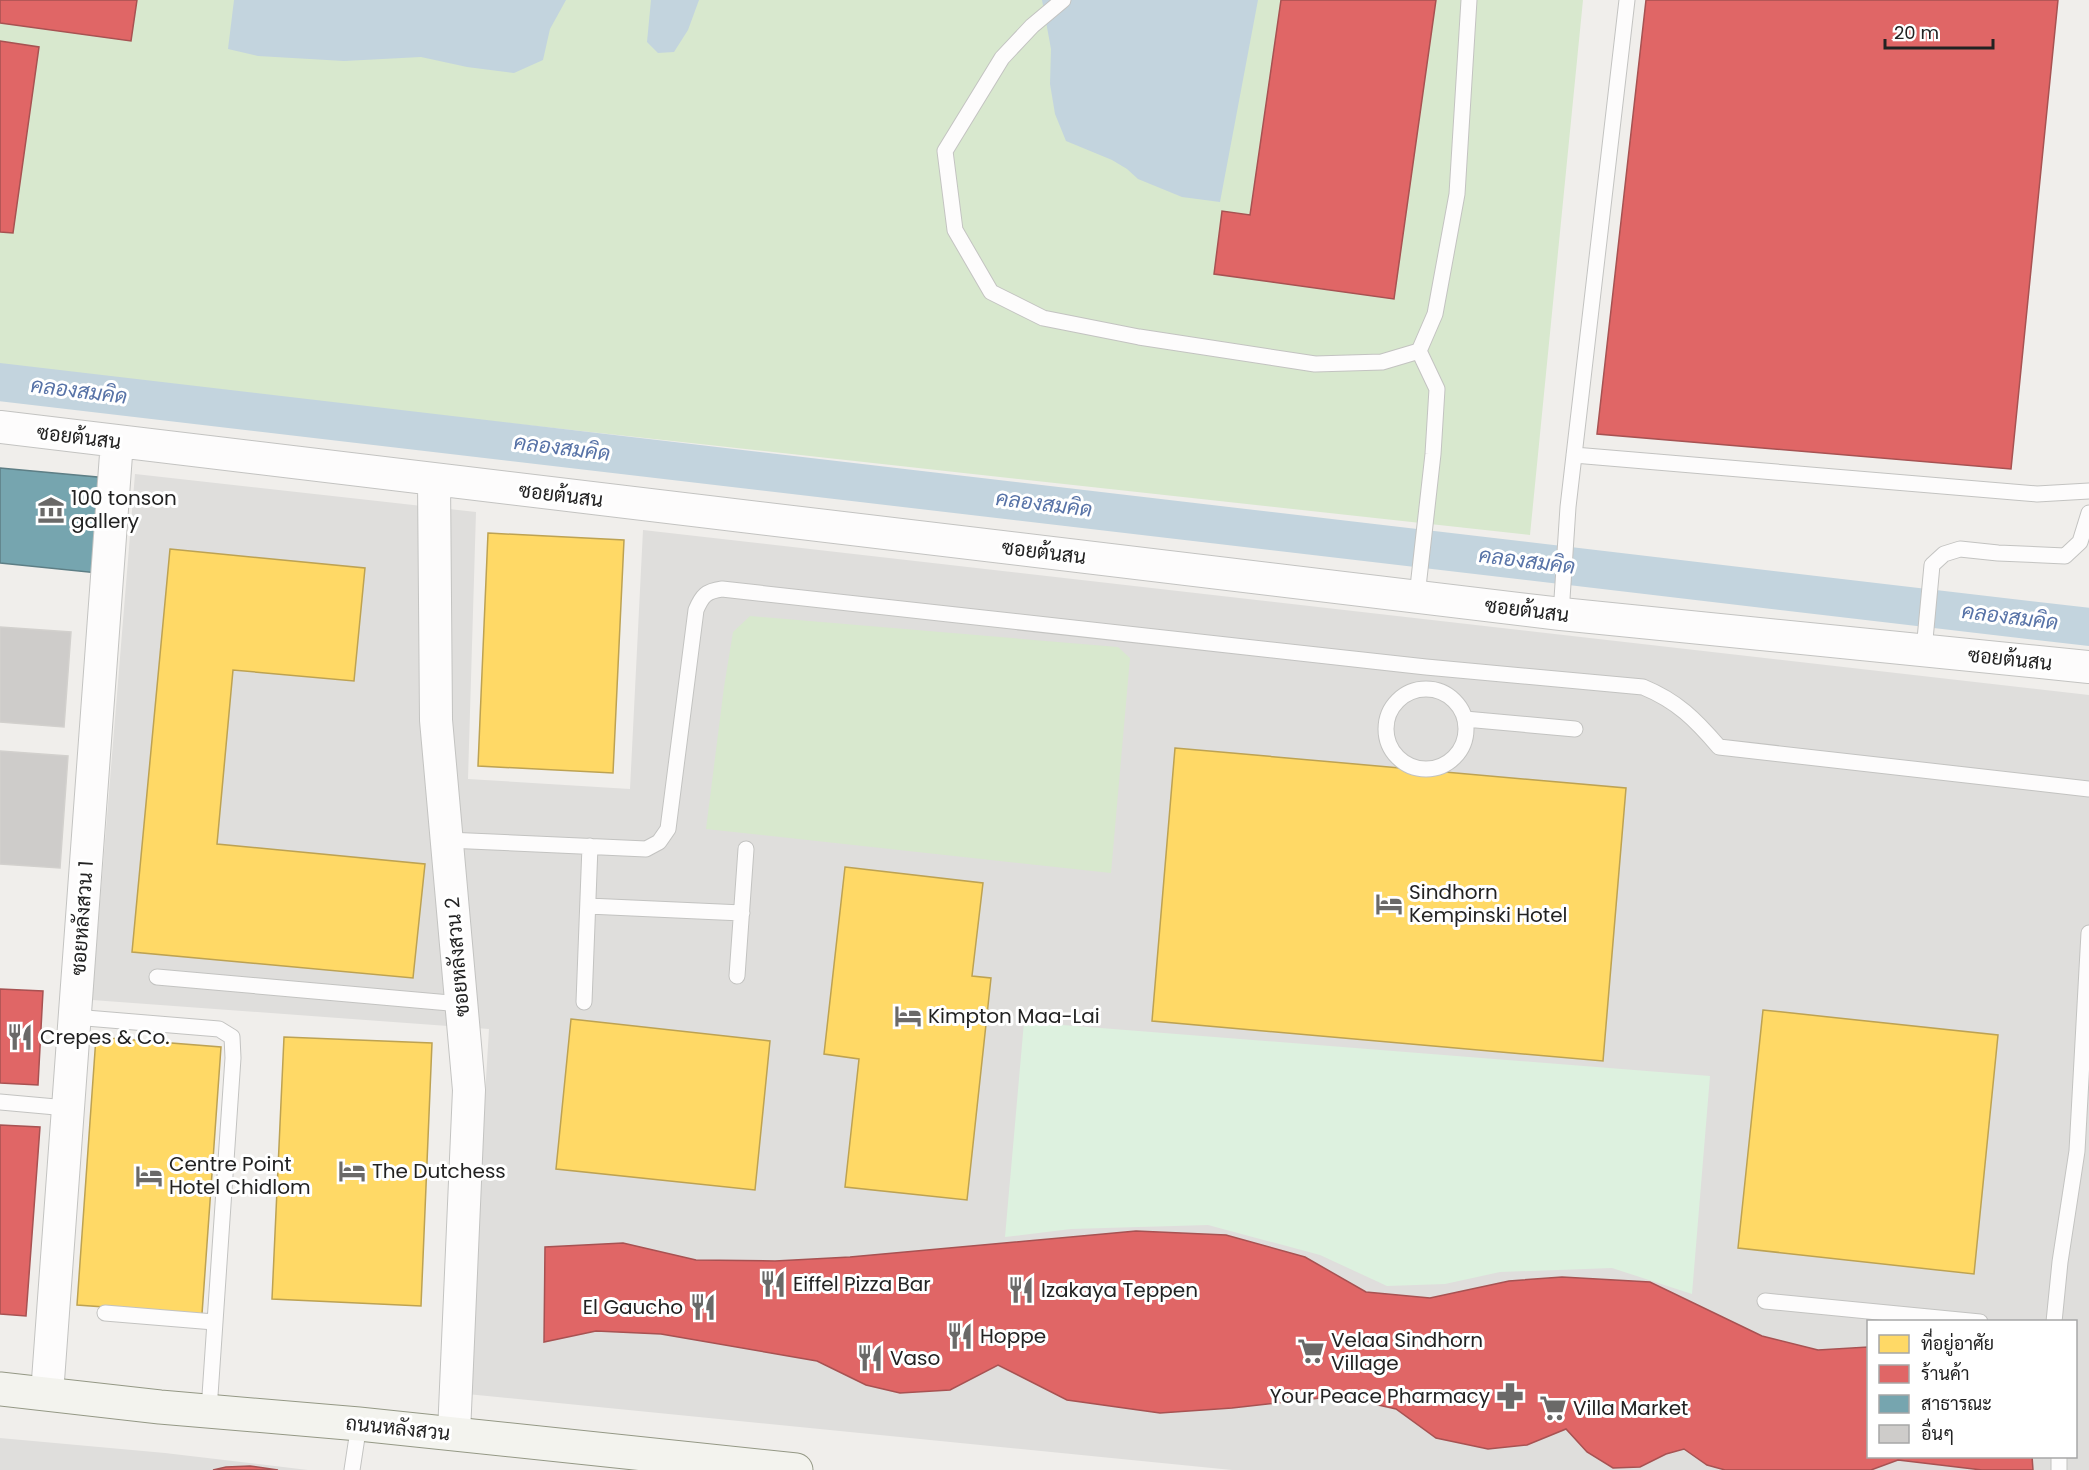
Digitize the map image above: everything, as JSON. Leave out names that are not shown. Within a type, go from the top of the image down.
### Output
[{"type":"street","name":"ซอยต้นสน","points":[[0,427],[1561,614],[1925,635],[2089,667]]},
{"type":"street","name":"ซอยหลังสวน 1","points":[[46,1394],[117,441]]},
{"type":"street","name":"ซอยหลังสวน 2","points":[[434,480],[436,720],[469,1090],[454,1434]]},
{"type":"street","name":"ถนนหลังสวน","points":[[0,1389],[796,1470]]},
{"type":"lane","points":[[1063,0],[1002,58],[945,151],[956,230],[991,292],[1043,318],[1139,337],[1315,364],[1382,362],[1419,351]]},
{"type":"lane","points":[[1417,595],[1437,389],[1419,351],[1435,314],[1457,194],[1469,0]]},
{"type":"lane","points":[[1561,614],[1568,507],[1627,0]]},
{"type":"lane","points":[[1574,455],[2037,494],[2089,491]]},
{"type":"lane","points":[[1925,635],[1932,565],[1944,554],[1960,549],[1998,553],[2065,555],[2080,542],[2089,513]]},
{"type":"lane","points":[[447,840],[646,849],[659,842],[668,829],[696,610],[701,597],[710,590],[722,589],[1426,667],[1643,687],[1665,696],[1682,708],[1719,747],[2089,789]]},
{"type":"lane","points":[[1424,689],[1426,667]]},
{"type":"lane","points":[[1438,690],[1460,706],[1465,719],[1466,732],[1463,745],[1456,756],[1446,764],[1433,769],[1420,769],[1407,765],[1397,758],[1389,746],[1386,721],[1391,708],[1411,691],[1438,690]]},
{"type":"lane","points":[[1465,719],[1575,729]]},
{"type":"lane","points":[[584,1002],[590,846]]},
{"type":"lane","points":[[737,976],[746,849]]},
{"type":"lane","points":[[588,906],[742,913]]},
{"type":"lane","points":[[2055,1320],[2060,1262],[2077,1151],[2089,933]]},
{"type":"lane","points":[[157,977],[461,1004]]},
{"type":"lane","points":[[74,1017],[219,1029],[232,1037],[233,1058],[209,1410]]},
{"type":"lane","points":[[0,1102],[68,1108]]},
{"type":"lane","points":[[1765,1301],[1960,1320]]},
{"type":"lane","points":[[105,1313],[214,1322]]},
{"type":"lane","points":[[352,1470],[359,1424]]},
{"type":"shaded area","points":[[234,0],[566,0],[550,29],[543,60],[514,73],[467,67],[421,57],[344,61],[258,56],[228,49]]},
{"type":"shaded area","points":[[651,0],[699,0],[688,30],[674,52],[658,53],[647,42]]},
{"type":"shaded area","points":[[1042,0],[1258,0],[1220,202],[1182,197],[1138,179],[1112,160],[1066,141],[1055,114],[1050,84],[1051,49]]},
{"type":"shaded area","points":[[135,474],[476,512],[468,779],[630,789],[643,530],[2089,695],[2089,1470],[1232,1470],[467,1394],[489,1029],[92,1000]]},
{"type":"shaded area","points":[[0,1438],[165,1453],[308,1470],[0,1470]]},
{"type":"green space","points":[[0,0],[1583,0],[1530,535],[517,424],[0,372]]},
{"type":"green space","points":[[750,616],[1118,647],[1130,658],[1111,873],[706,829],[733,632]]},
{"type":"green space","points":[[1024,1022],[1710,1076],[1692,1294],[1612,1268],[1500,1272],[1445,1284],[1387,1286],[1320,1255],[1208,1225],[1071,1229],[1005,1237]]},
{"type":"building: ที่อยู่อาศัย","points":[[488,533],[624,540],[613,773],[478,766]]},
{"type":"building: ที่อยู่อาศัย","points":[[170,549],[365,568],[354,681],[233,670],[217,844],[425,864],[413,978],[132,952]]},
{"type":"building: ที่อยู่อาศัย","name":"Sindhorn Kempinski Hotel","points":[[1175,748],[1626,788],[1603,1061],[1152,1021]]},
{"type":"building: ที่อยู่อาศัย","name":"Kimpton Maa-Lai","points":[[845,867],[983,883],[972,976],[991,978],[967,1200],[845,1187],[859,1059],[824,1054]]},
{"type":"building: ที่อยู่อาศัย","points":[[1763,1010],[1998,1035],[1974,1274],[1738,1248]]},
{"type":"building: ที่อยู่อาศัย","points":[[571,1019],[770,1041],[755,1190],[556,1169]]},
{"type":"building: ที่อยู่อาศัย","name":"Centre Point Hotel Chidlom","points":[[96,1037],[221,1047],[202,1314],[77,1305]]},
{"type":"building: ที่อยู่อาศัย","name":"The Dutchess","points":[[284,1037],[432,1043],[421,1306],[272,1299]]},
{"type":"building: ร้านค้า","points":[[0,0],[137,0],[131,41],[0,23]]},
{"type":"building: ร้านค้า","points":[[1281,0],[1436,0],[1394,299],[1214,274],[1222,211],[1250,215]]},
{"type":"building: ร้านค้า","points":[[1646,0],[2058,0],[2011,469],[1597,434]]},
{"type":"building: ร้านค้า","points":[[0,41],[39,47],[13,233],[0,232]]},
{"type":"building: ร้านค้า","name":"Crepes & Co.","points":[[0,989],[43,991],[38,1085],[0,1083]]},
{"type":"building: ร้านค้า","points":[[0,1125],[40,1127],[26,1316],[0,1314]]},
{"type":"building: ร้านค้า","name":"Velaa Sindhorn Village","points":[[1136,1231],[1226,1235],[1305,1257],[1366,1292],[1430,1298],[1509,1281],[1562,1277],[1650,1282],[1762,1336],[1818,1350],[1867,1347],[1867,1458],[2032,1458],[2033,1470],[1982,1470],[1898,1460],[1871,1470],[1725,1470],[1707,1465],[1684,1449],[1666,1454],[1640,1467],[1613,1468],[1587,1452],[1566,1429],[1527,1445],[1488,1449],[1436,1438],[1396,1409],[1338,1396],[1232,1408],[1160,1413],[1067,1400],[998,1365],[950,1390],[900,1393],[866,1385],[817,1361],[661,1334],[596,1331],[544,1342],[545,1247],[623,1243],[696,1260],[775,1261],[850,1257]]},
{"type":"building: ร้านค้า","points":[[250,1466],[278,1470],[213,1470],[226,1467]]},
{"type":"building: สาธารณะ","points":[[0,468],[108,478],[98,573],[0,563]]},
{"type":"building: อื่นๆ","points":[[0,627],[71,632],[64,727],[0,722]]},
{"type":"building: อื่นๆ","points":[[0,751],[68,756],[60,868],[0,864]]},
{"type":"waterway","name":"คลองสมคิด","points":[[0,382],[2089,627]]},
{"type":"place","name":"100 tonson gallery","points":[[51,510]]},
{"type":"place","name":"Sindhorn Kempinski Hotel","points":[[1389,904]]},
{"type":"place","name":"Kimpton Maa-Lai","points":[[908,1016]]},
{"type":"place","name":"Crepes & Co.","points":[[20,1037]]},
{"type":"place","name":"The Dutchess","points":[[352,1171]]},
{"type":"place","name":"Centre Point Hotel Chidlom","points":[[149,1176]]},
{"type":"place","name":"Eiffel Pizza Bar","points":[[773,1284]]},
{"type":"place","name":"Izakaya Teppen","points":[[1021,1290]]},
{"type":"place","name":"El Gaucho","points":[[703,1307]]},
{"type":"place","name":"Hoppe","points":[[960,1336]]},
{"type":"place","name":"Velaa Sindhorn Village","points":[[1311,1351]]},
{"type":"place","name":"Vaso","points":[[870,1358]]},
{"type":"place","name":"Your Peace Pharmacy","points":[[1510,1396]]},
{"type":"place","name":"Villa Market","points":[[1553,1408]]}]
